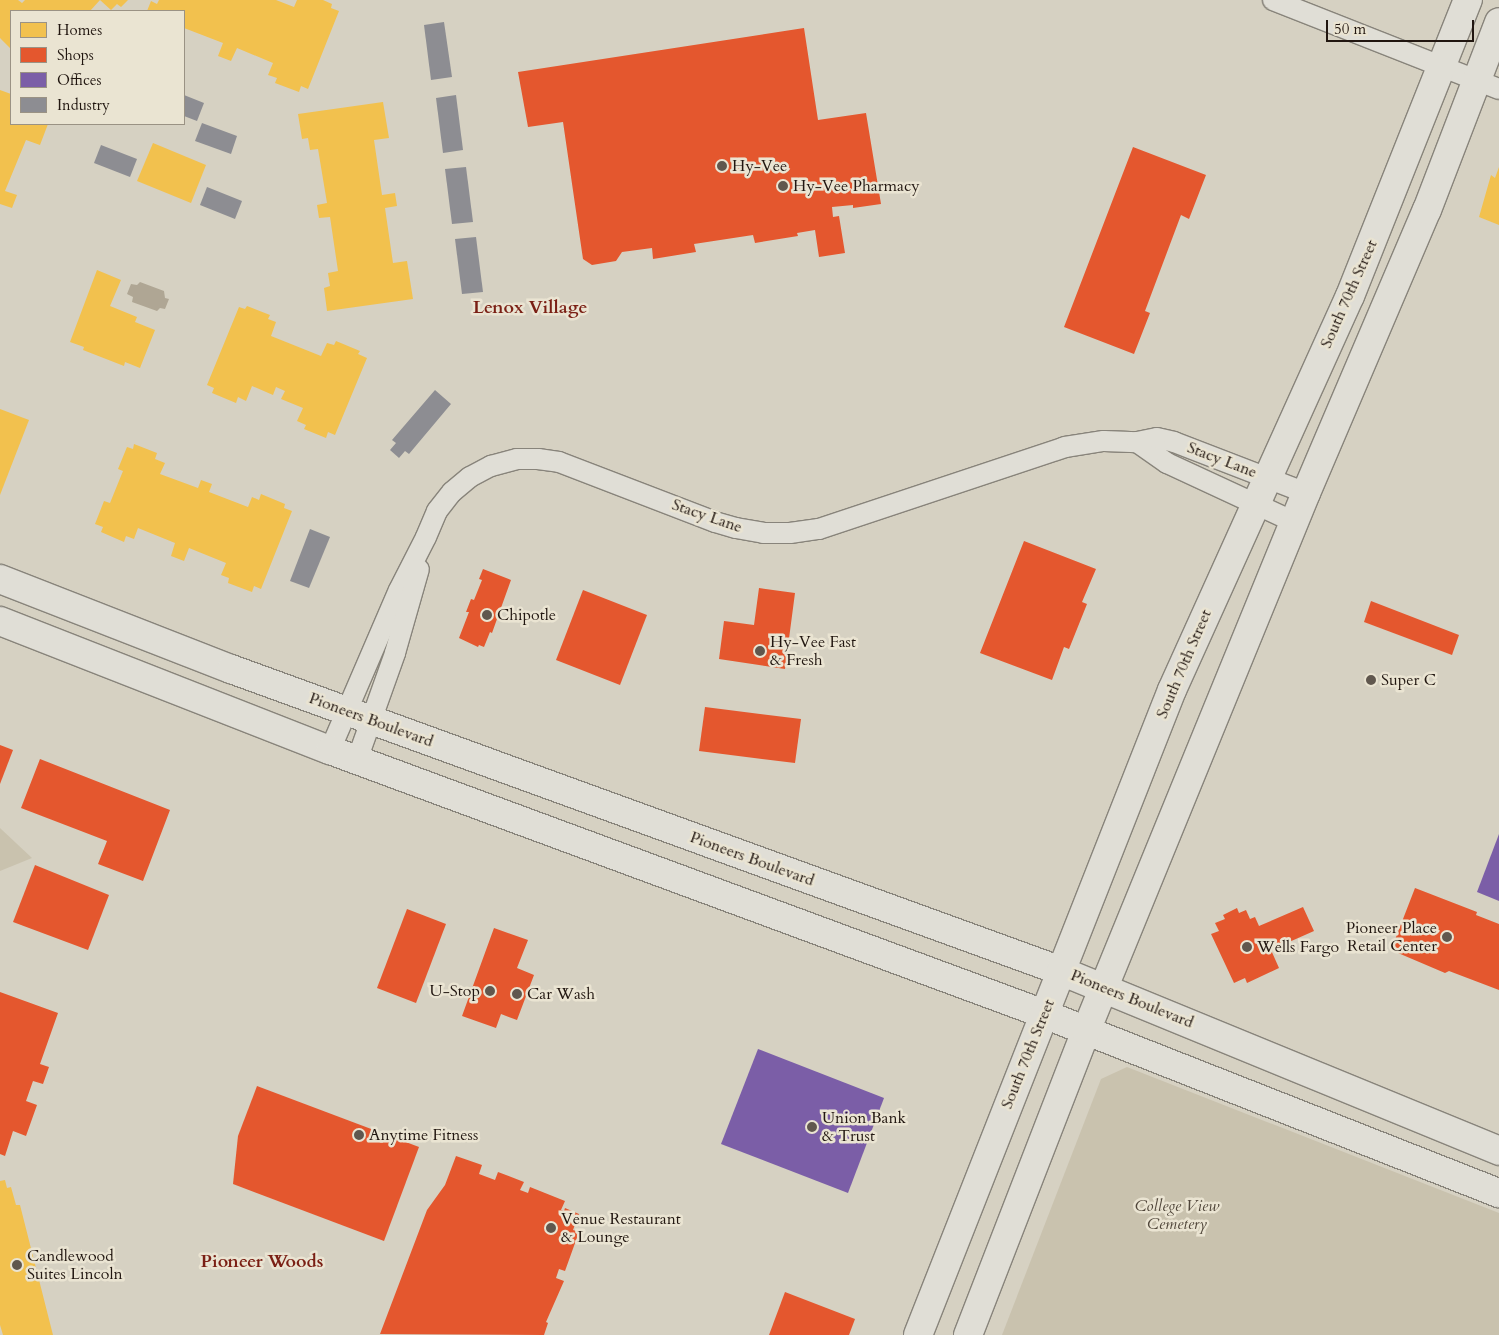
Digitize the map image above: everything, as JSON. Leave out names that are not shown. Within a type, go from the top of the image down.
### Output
[{"type":"main road","name":"South 70th Street","points":[[918,1335],[1172,690],[1350,296],[1468,0]]},
{"type":"main road","points":[[968,1335],[1103,988],[1306,493],[1423,219],[1488,85],[1499,22]]},
{"type":"main road","name":"Pioneers Boulevard","points":[[0,579],[231,669],[1061,971],[1316,1074],[1499,1151]]},
{"type":"main road","points":[[0,621],[330,750],[1044,1014],[1499,1193]]},
{"type":"street","points":[[1274,0],[1488,85]]},
{"type":"street","name":"Stacy Lane","points":[[330,750],[399,590],[426,538],[437,511],[452,492],[470,477],[491,466],[517,459],[538,458],[559,462],[736,528],[763,533],[790,533],[819,529],[1065,447],[1104,441],[1137,442],[1157,438],[1174,442],[1306,493]]},
{"type":"street","name":"Stacy Lane","points":[[1137,442],[1167,463],[1294,522]]},
{"type":"street","name":"Stacy Lane","points":[[357,760],[373,721],[410,603],[426,538]]},
{"type":"green space","points":[[0,828],[32,858],[0,871]]},
{"type":"green space","name":"College View Cemetery","points":[[1127,1067],[1499,1213],[1499,1335],[1002,1335],[1101,1079]]},
{"type":"shaded area","points":[[140,282],[164,291],[165,298],[169,299],[165,309],[160,308],[157,311],[132,302],[133,297],[127,294],[131,284],[137,285]]},
{"type":"building: Homes","points":[[0,0],[18,0],[22,3],[25,0],[100,0],[91,10],[10,10],[10,48],[0,38]]},
{"type":"building: Homes","points":[[100,0],[128,0],[121,7],[117,4],[111,10]]},
{"type":"building: Homes","points":[[159,0],[276,0],[294,7],[297,0],[323,0],[332,4],[331,8],[339,11],[308,89],[301,86],[299,92],[275,83],[277,78],[268,75],[273,63],[237,48],[231,61],[218,56],[223,43],[185,28],[185,10],[147,10],[151,1],[157,4]]},
{"type":"building: Homes","points":[[0,90],[10,94],[10,125],[48,125],[40,145],[26,140],[5,191],[17,195],[12,208],[0,204]]},
{"type":"building: Homes","points":[[383,102],[389,138],[374,140],[382,195],[395,193],[397,206],[385,208],[393,263],[407,261],[413,299],[327,311],[324,288],[330,286],[328,273],[338,271],[330,217],[319,218],[317,205],[327,203],[318,149],[310,150],[308,138],[302,139],[298,114]]},
{"type":"building: Homes","points":[[153,143],[206,165],[191,203],[137,181]]},
{"type":"building: Homes","points":[[1499,167],[1499,225],[1479,217],[1491,175],[1495,178]]},
{"type":"building: Homes","points":[[97,270],[121,280],[110,306],[137,317],[135,322],[155,330],[140,368],[125,362],[124,366],[83,350],[84,347],[70,342]]},
{"type":"building: Homes","points":[[247,306],[270,315],[268,319],[276,322],[271,336],[321,356],[327,343],[334,345],[336,341],[360,351],[358,354],[367,358],[335,435],[328,432],[326,438],[304,429],[306,425],[297,421],[303,408],[281,399],[285,391],[276,387],[273,395],[252,386],[246,401],[238,397],[236,403],[212,393],[214,388],[207,385],[239,307],[245,309]]},
{"type":"building: Homes","points":[[0,409],[29,420],[0,495]]},
{"type":"building: Homes","points":[[134,444],[157,453],[155,459],[165,463],[160,474],[198,488],[201,480],[212,484],[209,492],[248,507],[252,497],[259,500],[261,494],[285,504],[284,508],[292,511],[261,589],[254,586],[252,592],[228,583],[229,578],[221,575],[226,563],[189,548],[184,561],[171,556],[175,543],[138,528],[134,539],[126,536],[124,542],[101,532],[103,527],[95,524],[104,501],[110,503],[123,471],[118,469],[127,447],[133,449]]},
{"type":"building: Homes","name":"Candlewood Suites Lincoln","points":[[5,1180],[7,1188],[11,1187],[16,1205],[20,1205],[53,1335],[3,1335],[0,1325],[0,1181]]},
{"type":"building: Shops","name":"Hy-Vee","points":[[804,28],[818,120],[866,113],[881,204],[853,208],[853,205],[832,207],[833,217],[839,216],[845,253],[819,257],[815,230],[797,233],[798,236],[755,243],[753,235],[694,244],[696,252],[653,259],[652,248],[622,252],[616,261],[592,265],[583,259],[563,122],[528,127],[518,72]]},
{"type":"building: Shops","points":[[1133,147],[1206,175],[1189,219],[1181,215],[1145,311],[1150,313],[1134,354],[1064,327]]},
{"type":"building: Shops","points":[[1024,541],[1096,569],[1082,602],[1087,604],[1069,649],[1064,647],[1052,680],[980,653]]},
{"type":"building: Shops","points":[[483,569],[511,580],[492,633],[490,632],[484,647],[479,645],[478,647],[459,638],[469,612],[466,612],[471,599],[474,600],[482,580],[479,579]]},
{"type":"building: Shops","points":[[759,588],[795,593],[785,669],[719,659],[724,621],[754,625]]},
{"type":"building: Shops","points":[[583,590],[647,615],[620,685],[556,660]]},
{"type":"building: Shops","points":[[1371,601],[1459,635],[1452,655],[1364,622]]},
{"type":"building: Shops","points":[[705,707],[801,719],[795,763],[699,751]]},
{"type":"building: Shops","points":[[0,745],[13,750],[0,784]]},
{"type":"building: Shops","points":[[40,759],[170,810],[143,881],[98,864],[107,841],[21,808]]},
{"type":"building: Shops","points":[[35,865],[109,895],[88,950],[13,922]]},
{"type":"building: Shops","name":"Pioneer Place Retail Center","points":[[1415,888],[1477,912],[1476,915],[1499,924],[1499,990],[1449,971],[1445,973],[1391,950]]},
{"type":"building: Shops","name":"Wells Fargo","points":[[1303,907],[1314,931],[1271,950],[1279,968],[1247,983],[1245,978],[1234,983],[1211,934],[1219,931],[1215,923],[1225,919],[1223,915],[1237,908],[1239,913],[1246,910],[1250,919],[1255,917],[1259,926]]},
{"type":"building: Shops","points":[[407,909],[446,924],[416,1003],[377,988]]},
{"type":"building: Shops","name":"U-Stop","points":[[494,928],[528,940],[517,968],[534,975],[517,1020],[501,1014],[496,1028],[462,1016]]},
{"type":"building: Shops","points":[[0,992],[58,1013],[40,1064],[49,1067],[43,1084],[33,1081],[26,1101],[37,1105],[26,1136],[13,1131],[5,1156],[0,1154]]},
{"type":"building: Shops","points":[[257,1086],[419,1147],[384,1241],[233,1184],[238,1136]]},
{"type":"building: Shops","points":[[456,1156],[482,1165],[479,1174],[495,1180],[498,1172],[524,1182],[520,1190],[528,1193],[530,1187],[565,1201],[561,1210],[564,1211],[565,1208],[579,1214],[573,1230],[579,1232],[565,1271],[559,1269],[556,1278],[564,1281],[546,1322],[548,1323],[544,1335],[380,1334],[427,1210],[445,1185]]},
{"type":"building: Shops","points":[[785,1292],[855,1319],[849,1335],[769,1335]]},
{"type":"building: Offices","points":[[1499,834],[1499,901],[1477,892]]},
{"type":"building: Offices","points":[[758,1049],[884,1098],[848,1193],[721,1144]]},
{"type":"building: Industry","points":[[444,22],[452,77],[431,80],[424,25]]},
{"type":"building: Industry","points":[[185,95],[204,103],[197,121],[185,116]]},
{"type":"building: Industry","points":[[456,95],[463,150],[443,153],[436,98]]},
{"type":"building: Industry","points":[[202,123],[237,136],[231,154],[195,141]]},
{"type":"building: Industry","points":[[101,145],[137,159],[130,177],[94,163]]},
{"type":"building: Industry","points":[[466,167],[473,222],[452,224],[445,169]]},
{"type":"building: Industry","points":[[207,187],[242,201],[235,219],[200,205]]},
{"type":"building: Industry","points":[[476,237],[483,292],[462,294],[455,239]]},
{"type":"building: Industry","points":[[435,390],[451,404],[409,454],[405,451],[399,458],[390,450],[396,443],[392,440]]},
{"type":"building: Industry","points":[[310,529],[330,537],[309,588],[290,581]]},
{"type":"place","name":"Hy-Vee","points":[[722,166]]},
{"type":"place","name":"Hy-Vee Pharmacy","points":[[783,186]]},
{"type":"place","name":"Chipotle","points":[[487,615]]},
{"type":"place","name":"Hy-Vee Fast & Fresh","points":[[760,651]]},
{"type":"place","name":"Super C","points":[[1371,680]]},
{"type":"place","name":"Pioneer Place Retail Center","points":[[1447,937]]},
{"type":"place","name":"Wells Fargo","points":[[1247,947]]},
{"type":"place","name":"U-Stop","points":[[490,991]]},
{"type":"place","name":"Car Wash","points":[[517,994]]},
{"type":"place","name":"Union Bank & Trust","points":[[812,1127]]},
{"type":"place","name":"Anytime Fitness","points":[[359,1135]]},
{"type":"place","name":"Venue Restaurant & Lounge","points":[[551,1228]]},
{"type":"place","name":"Candlewood Suites Lincoln","points":[[17,1265]]},
{"type":"district","name":"Lenox Village","points":[[530,308]]},
{"type":"district","name":"Pioneer Woods","points":[[262,1262]]}]
